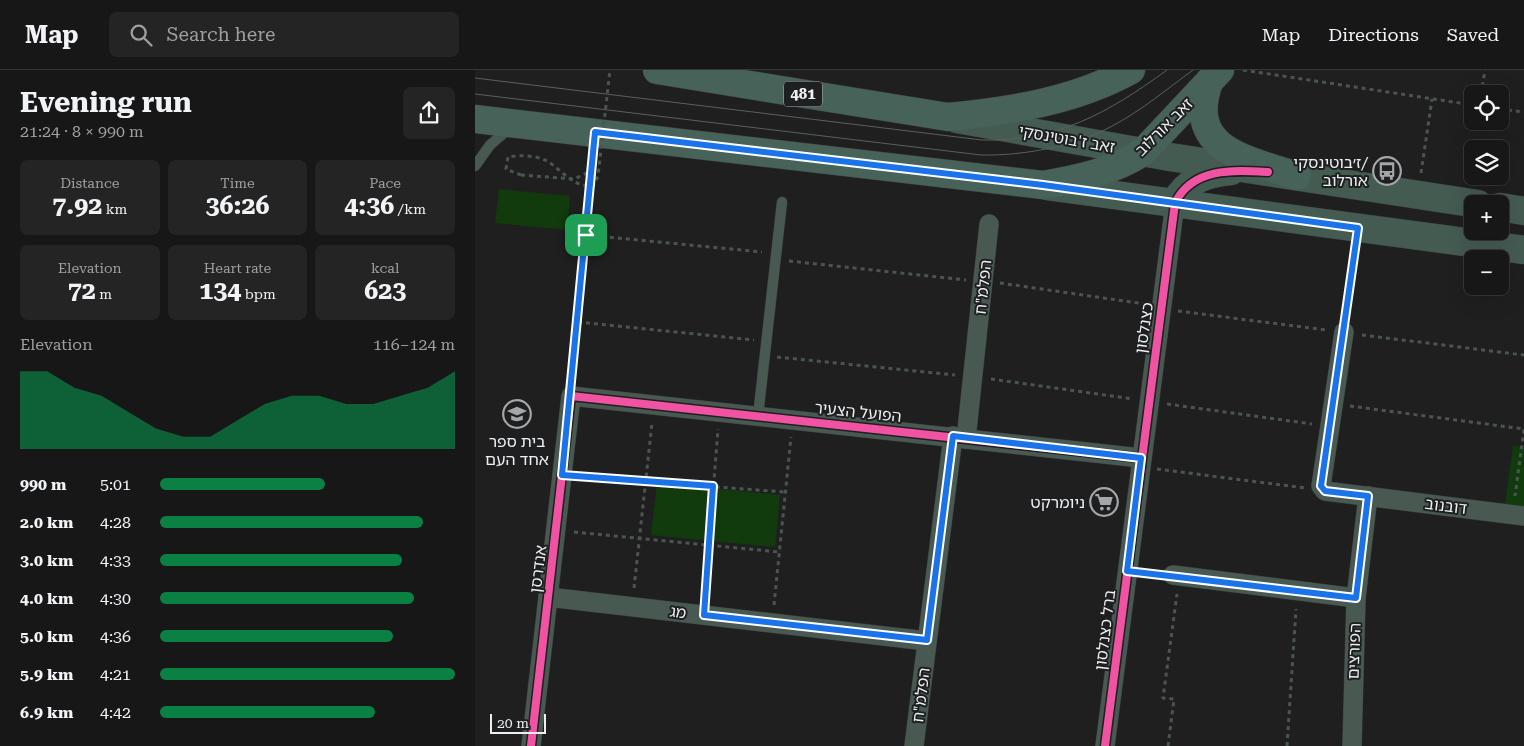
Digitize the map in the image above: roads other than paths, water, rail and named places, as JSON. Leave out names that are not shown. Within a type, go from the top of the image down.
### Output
[{"type":"main road","name":"זאב ז'בוטינסקי","points":[[657,70],[948,117]]},
{"type":"main road","name":"481","points":[[948,117],[984,113],[1065,97],[1101,85],[1131,70]]},
{"type":"main road","name":"זאב אורלוב","points":[[1043,185],[1083,179],[1116,166],[1143,152],[1215,75]]},
{"type":"main road","points":[[1215,75],[1204,98],[1202,116],[1209,135],[1237,155],[1297,176]]},
{"type":"main road","points":[[475,118],[1043,185]]},
{"type":"street","name":"זאב ז'בוטינסקי","points":[[948,117],[1143,152],[1464,202]]},
{"type":"street","points":[[1175,203],[1180,192],[1188,185],[1210,174],[1237,170],[1268,172]]},
{"type":"street","points":[[1043,185],[1524,250]]},
{"type":"street","name":"כצנלסון","points":[[1140,462],[1175,203]]},
{"type":"street","points":[[1509,208],[1524,210]]},
{"type":"street","name":"הפלמ\"ח","points":[[915,746],[927,640],[959,437],[973,377],[989,224]]},
{"type":"street","name":"דובנוב","points":[[1344,332],[1321,486],[1325,491],[1518,515]]},
{"type":"street","name":"הפועל הצעיר","points":[[571,396],[959,437],[1140,462]]},
{"type":"street","name":"אנדרסן","points":[[531,746],[571,396]]},
{"type":"street","name":"ברל כצנלסון","points":[[1105,746],[1140,462]]},
{"type":"street","name":"הפורצים","points":[[1351,746],[1356,598],[1368,496]]},
{"type":"street","points":[[1176,576],[1356,598]]},
{"type":"street","name":"מג","points":[[548,597],[927,640]]},
{"type":"lane","points":[[475,166],[490,145],[515,123]]},
{"type":"lane","points":[[758,416],[782,202]]},
{"type":"tram line","points":[[475,78],[982,140],[1034,136],[1081,122],[1124,99],[1167,70]]},
{"type":"tram line","points":[[475,94],[981,155],[997,155],[1049,148],[1084,139],[1135,113],[1193,70]]},
{"type":"place","name":"ז׳בוטינסקי/ אורלוב","points":[[1387,171]]},
{"type":"place","name":"בית ספר אחד העם","points":[[517,414]]},
{"type":"place","name":"ניומרקט","points":[[1104,502]]}]
